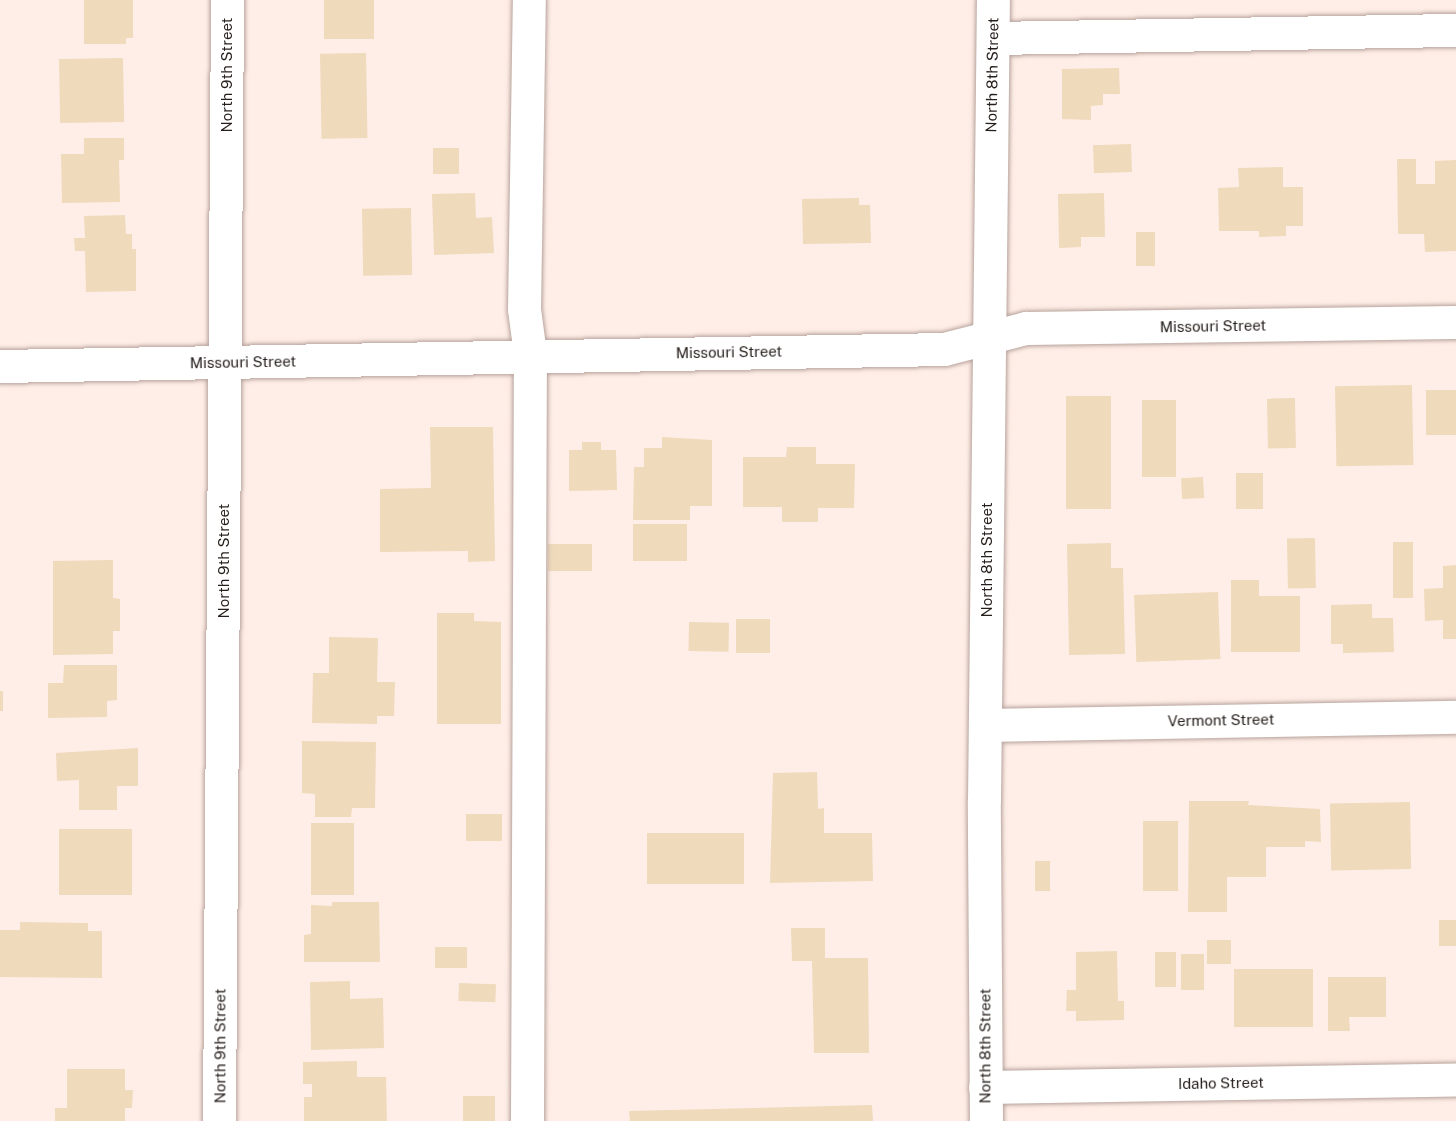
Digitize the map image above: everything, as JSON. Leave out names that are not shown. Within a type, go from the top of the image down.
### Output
[{"type":"street","name":"North 9th Street","points":[[219,1121],[227,0]]},
{"type":"street","points":[[527,1121],[530,354],[524,309],[529,0]]},
{"type":"street","name":"North 8th Street","points":[[986,1121],[988,338],[993,0]]},
{"type":"street","points":[[993,38],[1456,30]]},
{"type":"street","name":"Missouri Street","points":[[0,366],[226,363],[530,354],[944,349],[1026,328],[1456,322]]},
{"type":"street","name":"Vermont Street","points":[[986,725],[1456,717]]},
{"type":"street","name":"Idaho Street","points":[[985,1087],[1456,1080]]},
{"type":"building","points":[[84,0],[133,0],[133,38],[126,38],[126,44],[84,44]]},
{"type":"building","points":[[324,0],[374,0],[374,39],[324,39]]},
{"type":"building","points":[[366,53],[367,138],[321,139],[320,54]]},
{"type":"building","points":[[123,58],[124,122],[60,123],[59,59]]},
{"type":"building","points":[[1119,68],[1120,94],[1103,94],[1103,105],[1091,106],[1091,120],[1062,119],[1062,69]]},
{"type":"building","points":[[84,138],[124,138],[124,160],[119,160],[120,202],[62,203],[61,154],[84,154]]},
{"type":"building","points":[[1131,144],[1132,172],[1094,173],[1093,145]]},
{"type":"building","points":[[433,148],[459,148],[459,174],[433,174]]},
{"type":"building","points":[[1397,159],[1416,159],[1416,184],[1435,184],[1435,161],[1456,160],[1456,251],[1425,252],[1424,234],[1398,234]]},
{"type":"building","points":[[1283,167],[1283,187],[1303,187],[1303,226],[1286,226],[1286,236],[1259,237],[1259,231],[1219,231],[1218,188],[1239,187],[1238,168]]},
{"type":"building","points":[[475,193],[476,218],[492,217],[494,253],[434,255],[432,194]]},
{"type":"building","points":[[1104,193],[1105,237],[1081,237],[1081,247],[1059,248],[1058,194]]},
{"type":"building","points":[[859,198],[859,205],[870,205],[871,243],[803,244],[802,199]]},
{"type":"building","points":[[411,208],[412,275],[363,276],[362,209]]},
{"type":"building","points":[[125,215],[126,234],[132,234],[132,249],[136,249],[136,291],[86,292],[85,251],[75,251],[74,238],[85,238],[84,216]]},
{"type":"building","points":[[1136,232],[1155,232],[1155,266],[1136,266]]},
{"type":"building","points":[[1412,385],[1413,465],[1336,466],[1335,386]]},
{"type":"building","points":[[1426,390],[1456,390],[1456,435],[1426,435]]},
{"type":"building","points":[[1066,396],[1111,396],[1111,509],[1066,509]]},
{"type":"building","points":[[1267,398],[1295,398],[1296,448],[1268,448]]},
{"type":"building","points":[[1142,400],[1176,400],[1176,477],[1142,477]]},
{"type":"building","points":[[430,427],[493,427],[495,561],[468,562],[468,551],[380,552],[380,489],[431,488]]},
{"type":"building","points":[[662,437],[712,440],[712,506],[690,506],[690,520],[633,520],[634,467],[644,467],[644,448],[662,448]]},
{"type":"building","points":[[582,442],[601,442],[601,450],[616,450],[617,490],[569,491],[569,450],[582,450]]},
{"type":"building","points":[[787,447],[816,447],[816,464],[855,464],[854,508],[818,508],[818,522],[782,522],[782,507],[743,507],[743,457],[786,457]]},
{"type":"building","points":[[1236,473],[1263,473],[1263,509],[1236,509]]},
{"type":"building","points":[[1203,477],[1204,498],[1182,499],[1181,478]]},
{"type":"building","points":[[633,524],[687,524],[687,561],[633,561]]},
{"type":"building","points":[[1287,538],[1315,538],[1316,588],[1288,588]]},
{"type":"building","points":[[1393,542],[1413,542],[1413,598],[1393,598]]},
{"type":"building","points":[[1111,543],[1111,568],[1123,568],[1125,654],[1069,655],[1067,544]]},
{"type":"building","points":[[548,544],[592,544],[592,571],[548,571]]},
{"type":"building","points":[[113,560],[113,598],[120,599],[120,631],[113,631],[113,654],[53,655],[53,561]]},
{"type":"building","points":[[1456,565],[1456,639],[1443,639],[1443,620],[1425,621],[1424,589],[1443,588],[1443,566]]},
{"type":"building","points":[[1231,580],[1259,580],[1259,596],[1300,596],[1300,652],[1231,652]]},
{"type":"building","points":[[1218,592],[1220,659],[1136,662],[1134,595]]},
{"type":"building","points":[[1372,604],[1372,618],[1393,618],[1394,652],[1343,653],[1343,644],[1331,644],[1331,605]]},
{"type":"building","points":[[437,613],[474,613],[474,621],[501,622],[501,724],[437,724]]},
{"type":"building","points":[[736,619],[770,619],[770,653],[736,653]]},
{"type":"building","points":[[689,622],[729,623],[728,652],[688,651]]},
{"type":"building","points":[[329,637],[378,638],[377,682],[395,682],[394,716],[377,716],[377,724],[312,723],[313,673],[329,673]]},
{"type":"building","points":[[64,665],[117,665],[117,700],[107,701],[107,717],[48,718],[48,683],[63,683]]},
{"type":"building","points":[[0,691],[3,691],[3,711],[0,711]]},
{"type":"building","points":[[302,741],[376,742],[375,808],[352,808],[351,817],[315,817],[315,794],[302,793]]},
{"type":"building","points":[[138,748],[138,786],[117,786],[117,810],[79,810],[79,780],[57,781],[56,753]]},
{"type":"building","points":[[817,772],[818,809],[824,808],[824,833],[872,833],[873,881],[770,883],[773,773]]},
{"type":"building","points":[[1189,801],[1249,801],[1248,805],[1320,809],[1321,842],[1305,841],[1305,847],[1266,847],[1266,877],[1227,877],[1227,912],[1188,912]]},
{"type":"building","points":[[1410,802],[1411,869],[1331,870],[1330,803]]},
{"type":"building","points":[[466,814],[502,814],[502,841],[466,841]]},
{"type":"building","points":[[1143,821],[1178,821],[1178,891],[1143,891]]},
{"type":"building","points":[[311,823],[354,823],[354,895],[311,895]]},
{"type":"building","points":[[59,829],[132,829],[132,895],[59,895]]},
{"type":"building","points":[[647,833],[744,833],[744,884],[647,884]]},
{"type":"building","points":[[1035,861],[1050,861],[1050,891],[1035,891]]},
{"type":"building","points":[[332,902],[379,902],[380,962],[304,962],[304,935],[311,934],[311,905],[332,906]]},
{"type":"building","points":[[1439,920],[1456,920],[1456,946],[1439,946]]},
{"type":"building","points":[[20,922],[88,923],[88,931],[102,931],[102,978],[0,977],[0,930],[20,930]]},
{"type":"building","points":[[791,928],[825,928],[825,958],[868,958],[869,1053],[814,1053],[812,961],[792,961]]},
{"type":"building","points":[[1207,940],[1231,940],[1231,964],[1207,964]]},
{"type":"building","points":[[435,947],[467,947],[467,968],[435,968]]},
{"type":"building","points":[[1117,951],[1118,1001],[1124,1001],[1124,1020],[1076,1021],[1076,1011],[1066,1011],[1067,990],[1076,990],[1076,952]]},
{"type":"building","points":[[1155,952],[1176,952],[1176,987],[1155,987]]},
{"type":"building","points":[[1181,954],[1204,954],[1204,990],[1181,990]]},
{"type":"building","points":[[1234,969],[1313,969],[1313,1027],[1234,1027]]},
{"type":"building","points":[[1328,977],[1386,977],[1386,1017],[1349,1017],[1350,1031],[1328,1031]]},
{"type":"building","points":[[350,981],[350,999],[383,998],[384,1048],[311,1050],[310,982]]},
{"type":"building","points":[[459,983],[496,984],[495,1002],[458,1001]]},
{"type":"building","points":[[357,1061],[357,1077],[386,1077],[387,1121],[304,1121],[304,1097],[312,1097],[312,1084],[303,1084],[303,1062]]},
{"type":"building","points":[[67,1069],[125,1069],[125,1090],[133,1090],[132,1108],[125,1108],[125,1121],[55,1121],[55,1108],[67,1108]]},
{"type":"building","points":[[463,1096],[495,1096],[495,1121],[463,1121]]},
{"type":"building","points":[[872,1105],[873,1121],[630,1121],[629,1111]]}]
